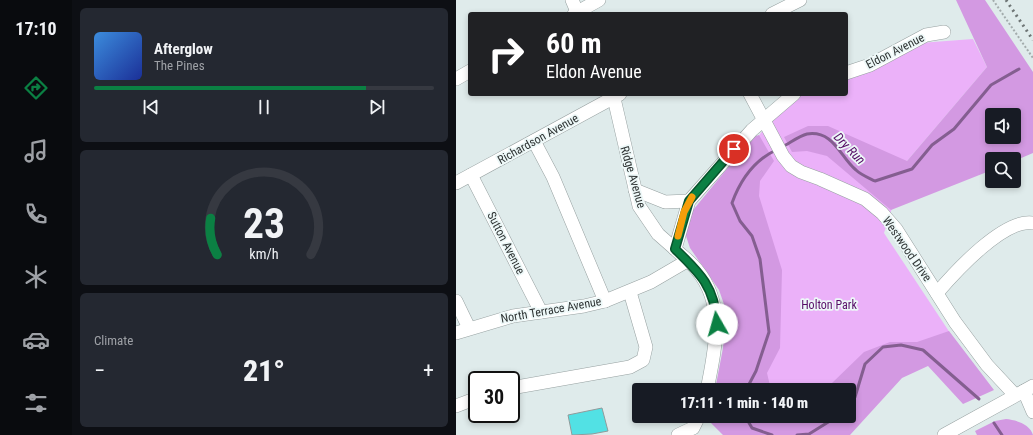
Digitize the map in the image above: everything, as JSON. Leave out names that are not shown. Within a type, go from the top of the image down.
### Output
[{"type":"street","points":[[575,10],[599,0]]},
{"type":"street","points":[[776,12],[800,0]]},
{"type":"street","name":"Eldon Avenue","points":[[848,72],[870,65],[926,35],[944,32]]},
{"type":"street","points":[[456,79],[468,72]]},
{"type":"street","name":"Richardson Avenue","points":[[456,183],[614,96]]},
{"type":"street","name":"Ridge Avenue","points":[[616,96],[639,206],[658,234],[675,249]]},
{"type":"street","name":"Westwood Drive","points":[[751,96],[783,156],[791,166],[801,172],[820,178],[865,199],[882,213],[896,229],[955,322],[987,365],[1024,390],[1033,412]]},
{"type":"street","points":[[708,383],[717,324],[716,309],[712,295],[697,269],[675,249],[689,201],[707,178],[764,118],[792,96]]},
{"type":"street","points":[[534,141],[553,176],[605,301]]},
{"type":"street","name":"Sutton Avenue","points":[[471,175],[541,312]]},
{"type":"street","points":[[635,190],[666,202],[689,201]]},
{"type":"street","points":[[937,292],[953,274],[992,240],[1015,224],[1025,222],[1033,223]]},
{"type":"street","name":"North Terrace Avenue","points":[[456,333],[468,328],[513,316],[584,306],[605,301],[630,292],[671,271],[687,260]]},
{"type":"street","points":[[520,386],[630,367],[643,360],[646,347],[630,292]]},
{"type":"street","points":[[456,301],[468,328]]},
{"type":"street","points":[[944,435],[1024,390]]},
{"type":"street","points":[[456,406],[468,401]]},
{"type":"street","points":[[678,435],[698,432]]},
{"type":"path","points":[[993,0],[1033,58]]},
{"type":"green space","name":"Holton Park","points":[[973,39],[987,67],[907,161],[884,233],[956,342],[891,378],[856,410],[856,383],[731,383],[738,165],[758,136],[785,105],[798,96],[848,96],[848,76],[920,43]]},
{"type":"shaded area","points":[[956,0],[985,0],[1033,72],[1033,153],[1021,158],[1021,152],[985,152],[985,173],[891,210],[827,156],[807,151],[792,152],[784,137],[808,126],[828,126],[907,161],[987,67]]},
{"type":"shaded area","points":[[759,135],[774,161],[760,181],[759,196],[782,270],[780,348],[767,373],[769,383],[716,383],[723,348],[726,310],[719,290],[690,248],[685,233],[689,215],[753,137]]},
{"type":"shaded area","points":[[949,331],[994,390],[963,404],[928,366],[902,378],[850,435],[723,435],[711,423],[856,423],[856,383],[832,383],[864,352],[890,342],[917,342]]},
{"type":"shaded area","points":[[1006,419],[1014,420],[1026,425],[1033,435],[977,435],[975,431],[995,421]]},
{"type":"building","points":[[602,408],[608,431],[592,434],[572,435],[568,415]]},
{"type":"waterway","name":"Dry Run","points":[[782,147],[804,135],[816,134],[824,136],[830,140],[850,165],[863,175],[875,181],[912,169],[932,145],[954,129],[991,85],[1019,69]]},
{"type":"waterway","name":"Dry Run","points":[[750,383],[756,371],[769,332],[760,259],[752,236],[740,221],[732,203],[743,179],[748,172],[761,160],[776,150]]},
{"type":"waterway","name":"Dry Run","points":[[856,394],[865,364],[883,347],[901,345],[923,350],[979,399]]},
{"type":"waterway","name":"Dry Run","points":[[749,423],[752,428],[772,435]]},
{"type":"waterway","name":"Dry Run","points":[[797,435],[809,434],[827,423]]},
{"type":"waterway","name":"Dry Run","points":[[994,423],[1002,435]]},
{"type":"railway","points":[[1006,0],[1033,40]]},
{"type":"slow traffic","points":[[678,236],[684,212],[692,197]]},
{"type":"route","points":[[717,324],[716,309],[712,295],[697,269],[675,249],[684,212],[689,201],[707,178],[734,149]]}]
